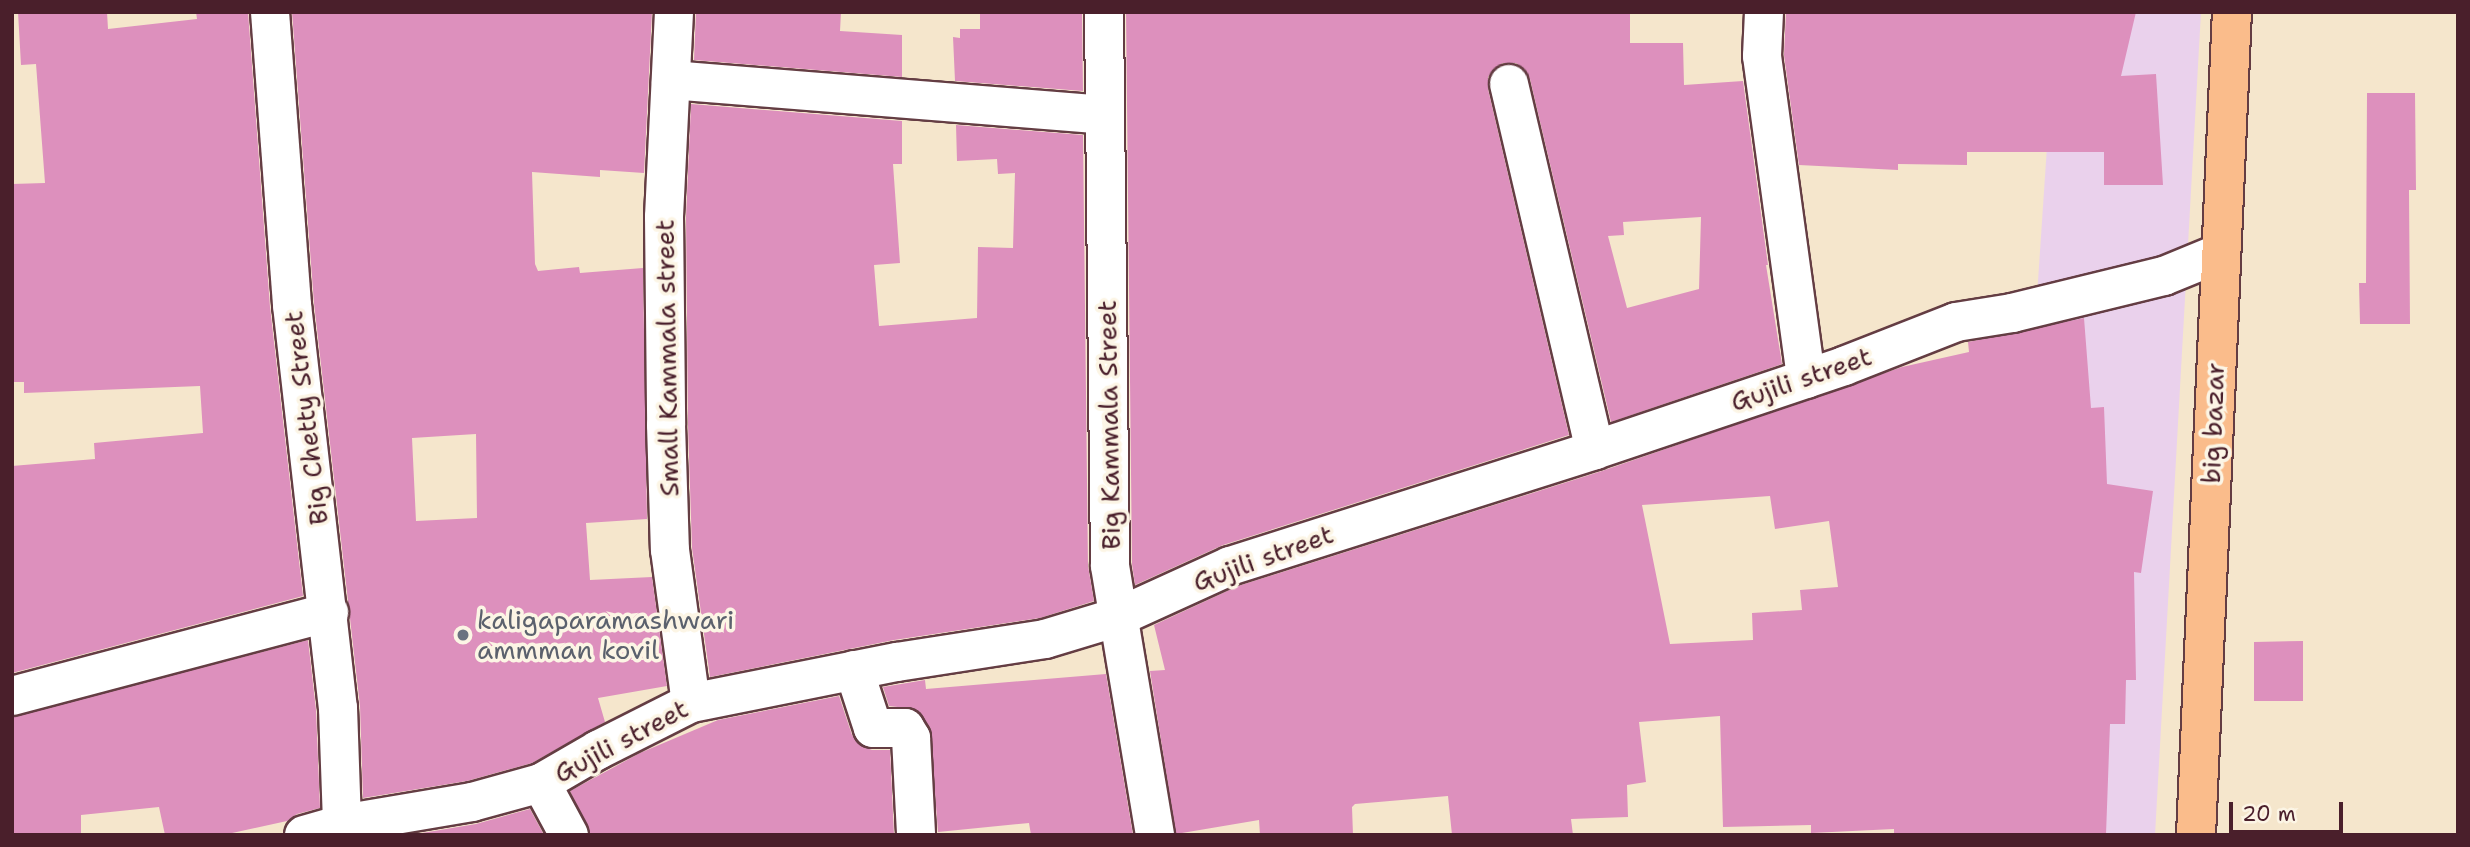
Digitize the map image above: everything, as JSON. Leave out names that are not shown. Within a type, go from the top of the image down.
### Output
[{"type":"main road","name":"big bazar","points":[[2196,835],[2232,12]]},
{"type":"street","name":"Big Chetty Street","points":[[270,12],[293,318],[338,708],[342,824]]},
{"type":"street","name":"Small Kammala street","points":[[674,12],[664,217],[670,550],[691,703]]},
{"type":"street","name":"Big Kammala Street","points":[[1104,12],[1110,566],[1155,835]]},
{"type":"street","points":[[1765,12],[1762,56],[1806,379]]},
{"type":"street","points":[[671,80],[1105,115]]},
{"type":"street","points":[[1508,84],[1595,450]]},
{"type":"street","name":"Gujili street","points":[[304,835],[342,824],[473,819],[598,750],[691,703],[854,670],[1045,639],[1118,617],[1230,566],[1595,450],[1806,379],[1956,322],[2012,313],[2164,276],[2220,253]]},
{"type":"street","points":[[12,696],[329,612]]},
{"type":"street","points":[[854,670],[873,728],[905,728],[911,738],[916,835]]},
{"type":"street","points":[[541,783],[569,835]]},
{"type":"shaded area","points":[[2056,12],[2201,12],[2155,835],[2001,835]]},
{"type":"building","points":[[18,12],[107,12],[108,29],[197,19],[196,12],[248,12],[270,307],[303,596],[12,673],[12,466],[95,459],[94,443],[203,433],[200,386],[24,393],[24,382],[12,382],[12,184],[45,183],[36,64],[21,65]]},
{"type":"building","points":[[292,12],[652,12],[644,173],[600,170],[600,177],[532,172],[535,264],[538,271],[579,267],[580,273],[643,268],[647,519],[586,523],[590,580],[652,577],[667,686],[598,698],[605,722],[532,763],[467,781],[363,798],[360,706],[314,303]],"holes":[[[476,434],[477,518],[416,521],[412,438]]]},
{"type":"building","points":[[696,12],[841,12],[840,31],[902,35],[902,77],[694,60]]},
{"type":"building","points":[[980,12],[1082,12],[1083,91],[955,81],[953,37],[960,38],[960,29],[980,29]]},
{"type":"building","points":[[1126,12],[1630,12],[1630,43],[1683,43],[1684,85],[1743,81],[1766,265],[1782,364],[1611,422],[1530,79],[1525,70],[1516,63],[1503,63],[1488,77],[1488,89],[1569,435],[1223,545],[1135,585],[1132,564]],"holes":[[[1701,217],[1699,289],[1627,308],[1608,236],[1624,235],[1623,222]]]},
{"type":"building","points":[[1786,12],[2136,12],[2121,76],[2156,74],[2163,185],[2104,185],[2104,152],[1967,152],[1967,165],[1898,164],[1898,170],[1799,165],[1784,55]]},
{"type":"building","points":[[2367,93],[2415,93],[2416,190],[2409,190],[2410,324],[2360,324],[2359,283],[2366,283]]},
{"type":"building","points":[[691,104],[902,121],[902,164],[893,164],[900,263],[874,265],[879,326],[977,318],[978,247],[1013,248],[1015,173],[998,174],[997,159],[957,161],[956,125],[1083,135],[1088,566],[1094,601],[1040,618],[894,640],[710,677],[692,548],[686,217]]},
{"type":"building","points":[[2084,318],[2091,408],[2104,407],[2107,484],[2153,491],[2141,573],[2134,572],[2136,680],[2126,680],[2125,724],[2110,724],[2106,835],[1894,835],[1894,829],[1811,833],[1811,825],[1723,827],[1720,716],[1639,722],[1646,782],[1627,785],[1628,817],[1571,819],[1573,835],[1452,835],[1448,796],[1355,804],[1352,807],[1353,835],[1260,835],[1259,820],[1176,834],[1150,671],[1165,670],[1154,625],[1238,586],[1602,471],[1902,367],[1969,352],[1968,342]],"holes":[[[1770,496],[1775,529],[1829,521],[1838,587],[1800,590],[1802,610],[1752,613],[1753,640],[1670,644],[1642,505]]]},
{"type":"building","points":[[308,640],[316,710],[320,808],[297,814],[287,821],[223,835],[165,835],[159,807],[81,815],[81,835],[12,835],[12,717]]},
{"type":"building","points":[[2303,641],[2303,701],[2254,701],[2254,642]]},
{"type":"building","points":[[1106,674],[1133,835],[1031,835],[1029,823],[938,832],[930,727],[915,709],[889,706],[883,687],[925,680],[926,689]]},
{"type":"building","points":[[839,696],[852,735],[860,745],[872,750],[890,750],[894,835],[591,835],[570,791],[640,753],[718,720]]},
{"type":"building","points":[[530,809],[544,835],[410,835],[476,824]]},
{"type":"place","name":"kaligaparamashwari ammman kovil","points":[[463,635]]}]
